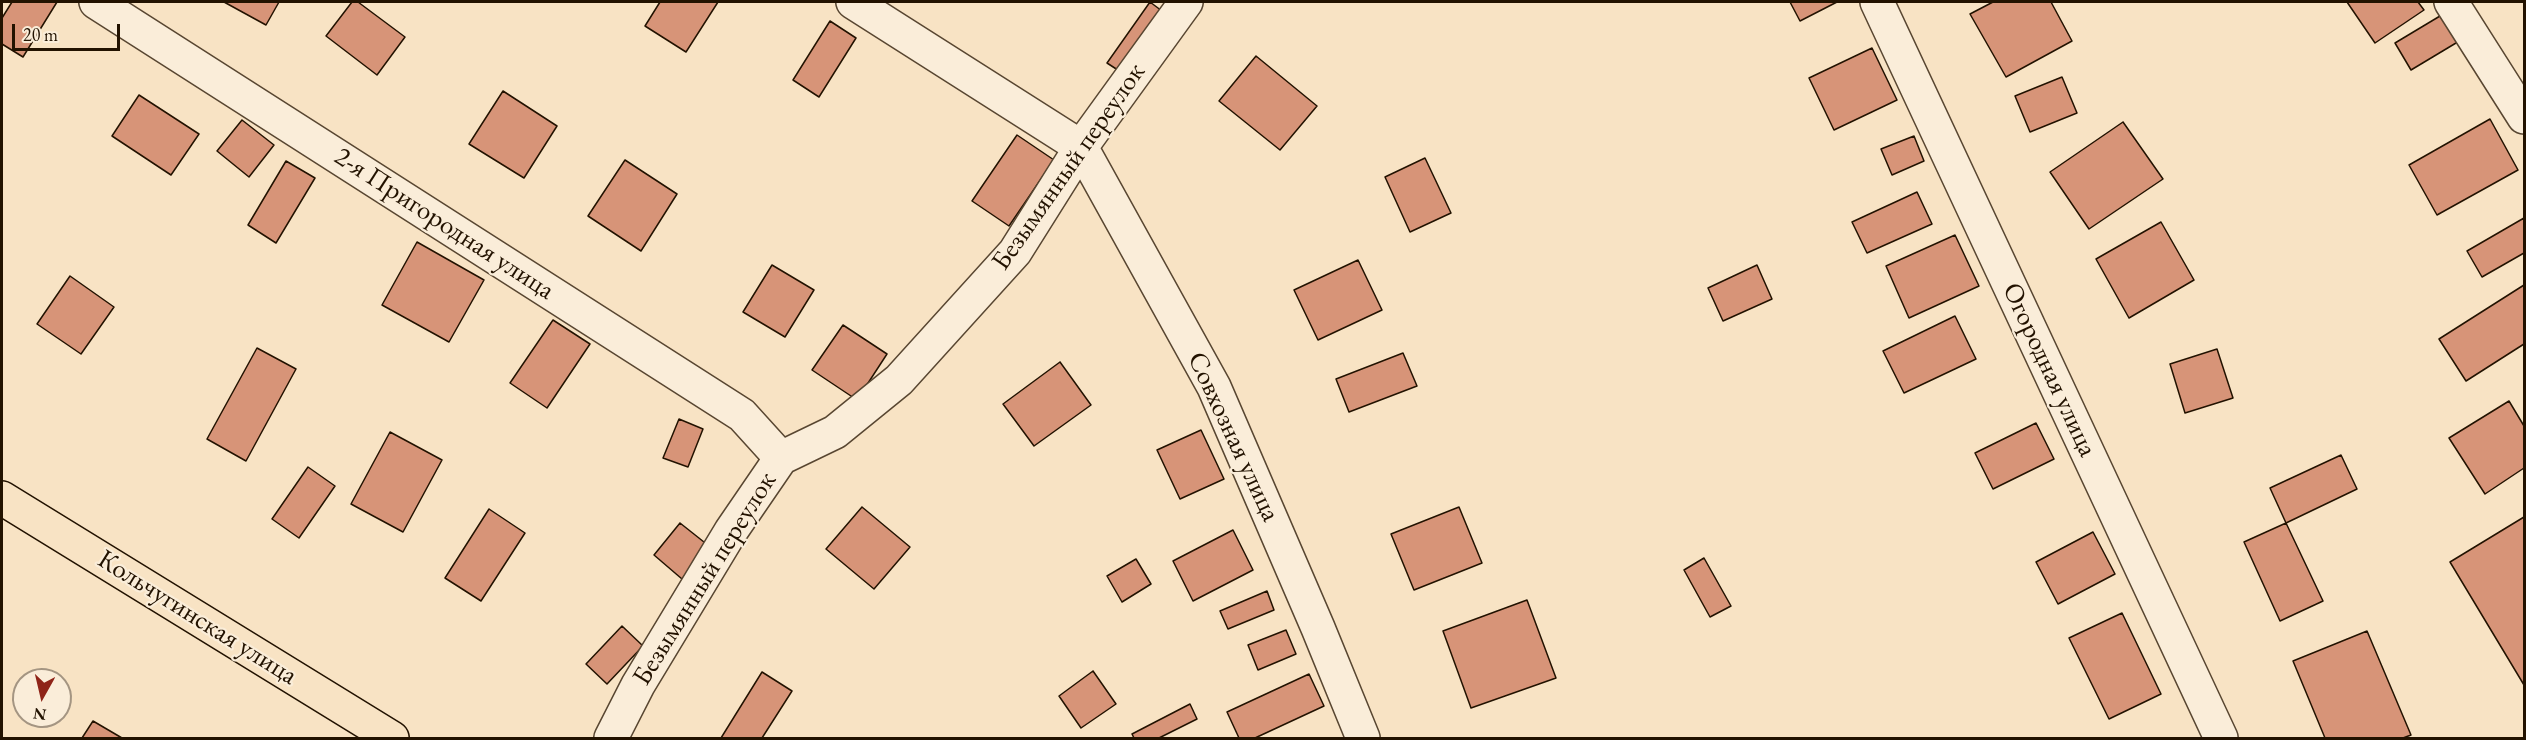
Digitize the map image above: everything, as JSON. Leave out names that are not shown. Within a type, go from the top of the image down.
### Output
[{"type":"main road","name":"Кольчугинская улица","points":[[2,498],[392,738]]},
{"type":"street","name":"2-я Пригородная улица","points":[[96,2],[742,415],[781,459]]},
{"type":"street","points":[[853,2],[1081,147]]},
{"type":"street","name":"Безымянный переулок","points":[[611,738],[638,685],[731,531],[781,459],[835,432],[899,380],[1015,252],[1081,147],[1186,2]]},
{"type":"street","name":"Огородная улица","points":[[1877,2],[2221,738]]},
{"type":"street","points":[[2451,2],[2524,117]]},
{"type":"street","name":"Совхозная улица","points":[[1081,147],[1214,387],[1363,738]]},
{"type":"building","points":[[12,2],[57,2],[23,57],[2,44],[2,18]]},
{"type":"building","points":[[224,2],[279,2],[266,25]]},
{"type":"building","points":[[352,2],[358,2],[405,37],[377,75],[326,36]]},
{"type":"building","points":[[660,2],[718,2],[686,52],[645,26]]},
{"type":"building","points":[[1150,2],[1166,14],[1124,74],[1107,63]]},
{"type":"building","points":[[1790,2],[1837,2],[1800,21]]},
{"type":"building","points":[[1993,2],[2051,2],[2072,41],[2006,77],[1970,14]]},
{"type":"building","points":[[2347,2],[2418,2],[2424,10],[2375,43]]},
{"type":"building","points":[[2445,13],[2461,40],[2411,70],[2395,43]]},
{"type":"building","points":[[830,21],[856,38],[819,97],[793,80]]},
{"type":"building","points":[[1872,48],[1897,100],[1834,130],[1809,78]]},
{"type":"building","points":[[1256,56],[1317,106],[1280,150],[1219,101]]},
{"type":"building","points":[[2062,77],[2077,113],[2030,132],[2015,96]]},
{"type":"building","points":[[503,91],[557,126],[524,178],[469,144]]},
{"type":"building","points":[[139,95],[199,134],[171,175],[112,136]]},
{"type":"building","points":[[2490,119],[2518,170],[2437,215],[2409,165]]},
{"type":"building","points":[[242,120],[274,145],[249,177],[217,151]]},
{"type":"building","points":[[2123,122],[2163,179],[2089,229],[2050,172]]},
{"type":"building","points":[[1017,135],[1054,160],[1009,226],[972,201]]},
{"type":"building","points":[[1914,136],[1924,161],[1892,175],[1881,149]]},
{"type":"building","points":[[1425,158],[1451,213],[1410,232],[1385,177]]},
{"type":"building","points":[[625,160],[677,194],[641,251],[588,216]]},
{"type":"building","points":[[286,161],[315,178],[276,243],[248,225]]},
{"type":"building","points":[[1917,192],[1932,224],[1867,253],[1852,222]]},
{"type":"building","points":[[2524,218],[2524,253],[2482,277],[2467,251]]},
{"type":"building","points":[[2161,222],[2194,280],[2129,318],[2096,259]]},
{"type":"building","points":[[1955,235],[1979,286],[1909,318],[1886,266]]},
{"type":"building","points":[[417,242],[484,280],[449,342],[382,305]]},
{"type":"building","points":[[1358,260],[1382,310],[1318,340],[1294,290]]},
{"type":"building","points":[[772,265],[814,290],[785,337],[743,312]]},
{"type":"building","points":[[1757,265],[1772,299],[1723,321],[1708,288]]},
{"type":"building","points":[[70,276],[114,307],[81,354],[37,324]]},
{"type":"building","points":[[2524,285],[2524,344],[2466,381],[2439,339]]},
{"type":"building","points":[[1955,316],[1976,359],[1904,393],[1883,351]]},
{"type":"building","points":[[553,320],[590,344],[547,408],[510,383]]},
{"type":"building","points":[[843,325],[887,354],[857,400],[812,370]]},
{"type":"building","points":[[257,348],[296,369],[246,461],[207,439]]},
{"type":"building","points":[[2217,349],[2233,398],[2185,413],[2170,364]]},
{"type":"building","points":[[1403,353],[1417,386],[1349,412],[1336,379]]},
{"type":"building","points":[[1060,362],[1091,405],[1034,446],[1003,404]]},
{"type":"building","points":[[2509,401],[2524,426],[2524,468],[2485,494],[2449,438]]},
{"type":"building","points":[[679,419],[703,429],[688,467],[663,458]]},
{"type":"building","points":[[2036,423],[2054,459],[1993,489],[1975,453]]},
{"type":"building","points":[[1201,430],[1224,479],[1180,499],[1157,450]]},
{"type":"building","points":[[390,432],[442,460],[403,532],[351,504]]},
{"type":"building","points":[[2341,455],[2357,489],[2286,523],[2270,488]]},
{"type":"building","points":[[308,467],[335,486],[299,538],[272,519]]},
{"type":"building","points":[[862,507],[910,547],[874,589],[826,549]]},
{"type":"building","points":[[1459,507],[1482,563],[1414,590],[1391,534]]},
{"type":"building","points":[[489,509],[525,533],[481,601],[445,578]]},
{"type":"building","points":[[2524,517],[2524,685],[2450,562]]},
{"type":"building","points":[[680,523],[709,546],[682,579],[654,555]]},
{"type":"building","points":[[2286,523],[2323,601],[2280,621],[2244,542]]},
{"type":"building","points":[[1233,530],[1253,570],[1193,601],[1173,561]]},
{"type":"building","points":[[2093,532],[2115,574],[2058,604],[2036,562]]},
{"type":"building","points":[[1704,558],[1731,606],[1710,617],[1684,570]]},
{"type":"building","points":[[1136,559],[1151,584],[1122,602],[1107,576]]},
{"type":"building","points":[[1267,591],[1274,610],[1228,629],[1220,611]]},
{"type":"building","points":[[1527,600],[1556,678],[1471,708],[1443,631]]},
{"type":"building","points":[[2122,613],[2161,694],[2109,719],[2069,638]]},
{"type":"building","points":[[622,626],[643,646],[607,684],[586,664]]},
{"type":"building","points":[[1286,630],[1296,654],[1258,670],[1248,645]]},
{"type":"building","points":[[2367,631],[2411,735],[2403,738],[2325,738],[2293,661]]},
{"type":"building","points":[[1093,671],[1116,704],[1081,728],[1059,696]]},
{"type":"building","points":[[762,672],[792,691],[762,738],[721,738]]},
{"type":"building","points":[[1309,674],[1324,706],[1255,738],[1239,738],[1227,712]]},
{"type":"building","points":[[1190,704],[1197,719],[1159,738],[1134,738],[1132,734]]},
{"type":"building","points":[[93,721],[122,738],[82,738]]}]
